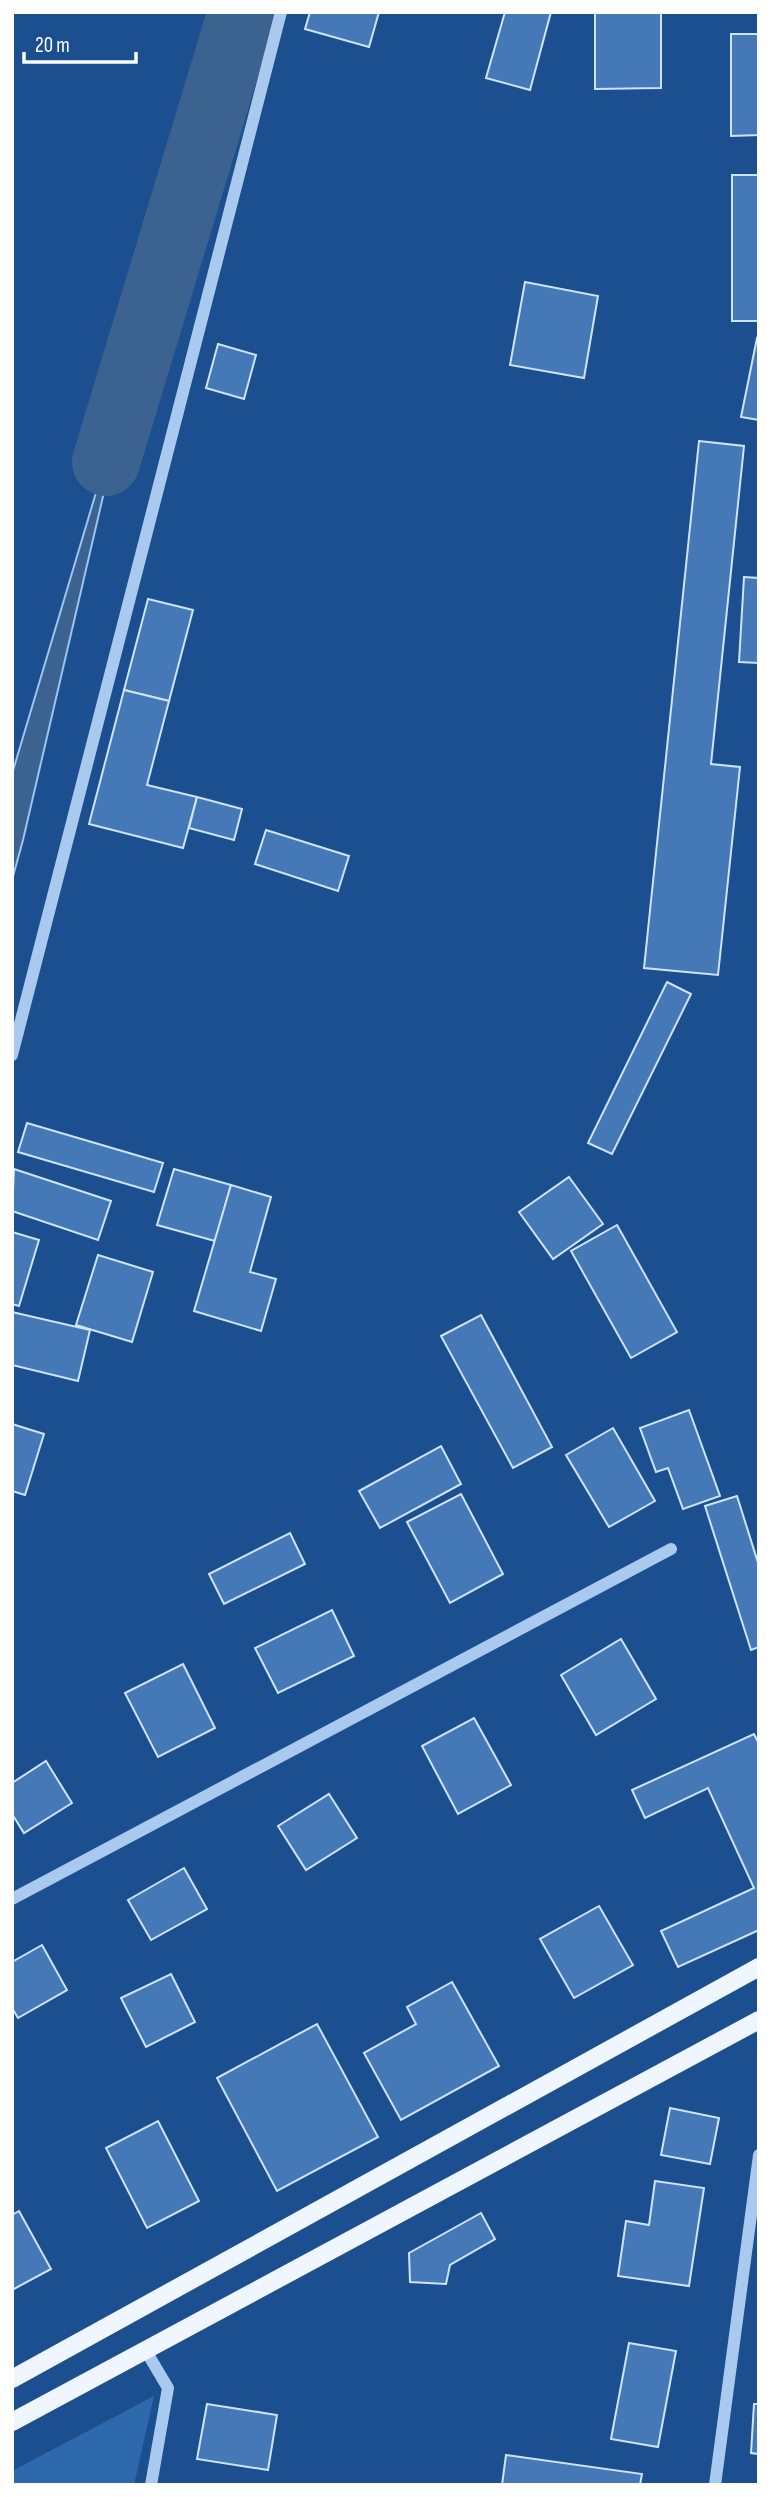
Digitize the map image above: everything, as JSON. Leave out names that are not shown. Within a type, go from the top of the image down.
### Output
[{"type":"main road","points":[[12,2379],[759,1967]]},
{"type":"main road","points":[[12,2422],[759,2020]]},
{"type":"street","points":[[12,1055],[281,12]]},
{"type":"street","points":[[12,1899],[671,1549]]},
{"type":"street","points":[[715,2485],[759,2155]]},
{"type":"street","points":[[146,2351],[167,2388],[152,2485]]},
{"type":"shaded area","points":[[132,372],[23,840],[12,880],[12,774]]},
{"type":"shaded area","points":[[154,2396],[134,2485],[12,2485],[12,2471]]},
{"type":"building","points":[[310,12],[379,12],[369,47],[305,29]]},
{"type":"building","points":[[505,12],[551,12],[530,90],[486,78]]},
{"type":"building","points":[[595,12],[661,12],[661,88],[595,89]]},
{"type":"building","points":[[731,34],[759,34],[759,135],[731,136]]},
{"type":"building","points":[[732,175],[759,175],[759,321],[732,321]]},
{"type":"building","points":[[525,282],[598,296],[584,378],[510,365]]},
{"type":"building","points":[[757,338],[759,339],[759,420],[741,417]]},
{"type":"building","points":[[218,344],[256,355],[244,399],[206,388]]},
{"type":"building","points":[[699,441],[744,446],[711,764],[740,767],[718,975],[644,968]]},
{"type":"building","points":[[744,577],[759,578],[759,663],[739,662]]},
{"type":"building","points":[[148,599],[193,610],[169,701],[124,690]]},
{"type":"building","points":[[124,690],[169,701],[147,785],[197,797],[183,848],[89,824]]},
{"type":"building","points":[[197,797],[242,809],[234,840],[189,828]]},
{"type":"building","points":[[266,830],[349,856],[338,891],[255,864]]},
{"type":"building","points":[[667,982],[691,994],[612,1154],[588,1143]]},
{"type":"building","points":[[27,1123],[163,1163],[154,1192],[18,1152]]},
{"type":"building","points":[[14,1169],[111,1201],[98,1240],[12,1211]]},
{"type":"building","points":[[174,1169],[231,1185],[215,1241],[157,1225]]},
{"type":"building","points":[[569,1177],[603,1224],[553,1259],[519,1212]]},
{"type":"building","points":[[231,1185],[271,1197],[250,1272],[276,1279],[261,1331],[194,1311]]},
{"type":"building","points":[[617,1225],[677,1332],[631,1358],[571,1251]]},
{"type":"building","points":[[12,1232],[39,1240],[19,1306],[12,1304]]},
{"type":"building","points":[[98,1255],[153,1272],[132,1342],[76,1325]]},
{"type":"building","points":[[12,1312],[90,1330],[78,1381],[12,1365]]},
{"type":"building","points":[[481,1315],[552,1447],[513,1468],[441,1336]]},
{"type":"building","points":[[689,1410],[720,1496],[683,1509],[668,1468],[656,1472],[640,1428]]},
{"type":"building","points":[[12,1424],[44,1434],[25,1495],[12,1491]]},
{"type":"building","points":[[613,1428],[655,1501],[609,1527],[566,1455]]},
{"type":"building","points":[[441,1446],[461,1484],[380,1528],[359,1491]]},
{"type":"building","points":[[461,1494],[503,1574],[450,1603],[407,1522]]},
{"type":"building","points":[[737,1496],[759,1566],[759,1647],[751,1650],[705,1506]]},
{"type":"building","points":[[290,1533],[305,1564],[224,1604],[209,1574]]},
{"type":"building","points":[[332,1610],[354,1656],[278,1693],[255,1648]]},
{"type":"building","points":[[621,1639],[656,1699],[596,1735],[561,1675]]},
{"type":"building","points":[[183,1664],[215,1728],[158,1757],[125,1693]]},
{"type":"building","points":[[474,1718],[511,1785],[458,1814],[422,1746]]},
{"type":"building","points":[[754,1734],[759,1744],[759,1930],[678,1967],[661,1931],[754,1888],[708,1788],[645,1818],[632,1790]]},
{"type":"building","points":[[46,1761],[72,1803],[24,1833],[12,1814],[12,1783]]},
{"type":"building","points":[[329,1794],[357,1838],[306,1870],[278,1826]]},
{"type":"building","points":[[184,1868],[207,1909],[151,1940],[128,1900]]},
{"type":"building","points":[[599,1906],[633,1965],[574,1998],[540,1939]]},
{"type":"building","points":[[42,1945],[67,1990],[18,2018],[12,2008],[12,1962]]},
{"type":"building","points":[[171,1974],[195,2022],[146,2047],[121,1998]]},
{"type":"building","points":[[452,1982],[499,2066],[401,2120],[364,2053],[416,2024],[407,2007]]},
{"type":"building","points":[[317,2024],[378,2137],[277,2191],[217,2078]]},
{"type":"building","points":[[670,2108],[719,2118],[710,2164],[661,2155]]},
{"type":"building","points":[[158,2121],[199,2201],[147,2228],[106,2148]]},
{"type":"building","points":[[655,2181],[704,2188],[689,2286],[618,2276],[626,2221],[649,2225]]},
{"type":"building","points":[[19,2211],[51,2269],[12,2290],[12,2215]]},
{"type":"building","points":[[481,2213],[495,2239],[450,2265],[446,2284],[410,2282],[409,2253]]},
{"type":"building","points":[[629,2343],[676,2351],[658,2447],[611,2439]]},
{"type":"building","points":[[207,2404],[277,2415],[268,2470],[197,2459]]},
{"type":"building","points":[[754,2404],[759,2404],[759,2454],[751,2453]]},
{"type":"building","points":[[506,2455],[642,2474],[640,2485],[502,2485]]},
{"type":"waterway","points":[[106,462],[242,12]]}]
